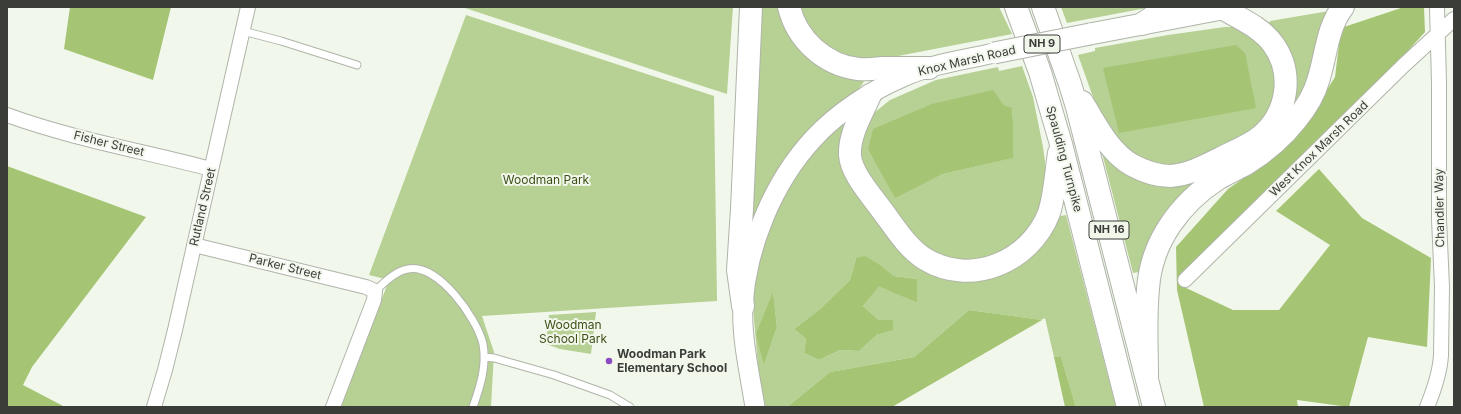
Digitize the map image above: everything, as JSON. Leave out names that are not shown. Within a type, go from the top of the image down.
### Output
[{"type":"highway","points":[[743,306],[738,270],[752,7]]},
{"type":"highway","points":[[789,7],[794,23],[807,42],[820,54],[835,62],[846,66],[868,70],[882,68],[929,68]]},
{"type":"highway","name":"Spaulding Turnpike","points":[[1016,7],[1040,72],[1061,144],[1128,407]]},
{"type":"highway","name":"NH 16","points":[[1043,7],[1070,84],[1154,407]]},
{"type":"highway","points":[[1142,24],[1168,7]]},
{"type":"highway","points":[[1147,377],[1148,289],[1152,266],[1165,233],[1174,218],[1200,191],[1219,178],[1265,152],[1282,137],[1296,120],[1308,104],[1318,83],[1334,20],[1343,7]]},
{"type":"highway","points":[[1070,84],[1108,143],[1117,154],[1144,170],[1169,176],[1185,174],[1252,143],[1266,131],[1277,116],[1281,108],[1286,80],[1278,52],[1272,44],[1259,30],[1228,8]]},
{"type":"highway","points":[[870,95],[850,140],[850,156],[856,174],[910,245],[924,258],[945,268],[956,271],[992,267],[1008,261],[1024,249],[1042,227],[1052,202],[1061,144]]},
{"type":"main road","name":"Knox Marsh Road","points":[[755,407],[745,342],[743,306],[747,274],[755,244],[776,191],[792,166],[813,139],[843,112],[904,76],[929,68],[994,53],[1228,8]]},
{"type":"street","name":"Rutland Street","points":[[154,407],[175,330],[248,7]]},
{"type":"street","name":"Chandler Way","points":[[1427,407],[1436,383],[1447,364],[1439,219],[1439,32],[1437,7]]},
{"type":"street","name":"West Knox Marsh Road","points":[[1185,280],[1454,19]]},
{"type":"street","name":"Fisher Street","points":[[7,115],[71,135],[211,168]]},
{"type":"street","name":"Parker Street","points":[[194,245],[366,287],[375,291]]},
{"type":"street","points":[[333,407],[374,300],[375,291]]},
{"type":"lane","points":[[243,31],[281,41],[357,65]]},
{"type":"lane","points":[[375,291],[394,275],[407,269],[416,268],[434,275],[441,281],[469,314],[480,335],[484,357],[484,369],[481,383],[473,407]]},
{"type":"lane","points":[[484,357],[494,358],[554,375],[610,395],[630,407]]},
{"type":"green space","points":[[70,7],[171,7],[153,80],[64,49]]},
{"type":"green space","points":[[462,7],[733,7],[727,94],[693,83]]},
{"type":"green space","points":[[756,7],[782,7],[785,15],[866,74],[862,85],[858,90],[833,109],[804,136],[782,164],[765,194],[750,231]]},
{"type":"green space","points":[[794,7],[999,7],[1012,34],[867,62],[829,54]]},
{"type":"green space","points":[[1061,7],[1152,7],[1067,23]]},
{"type":"green space","points":[[1404,7],[1424,7],[1425,32],[1366,97],[1182,286],[1233,310],[1279,310],[1330,245],[1276,211],[1319,169],[1362,218],[1431,258],[1427,347],[1368,337],[1349,407],[1297,400],[1298,407],[1204,407],[1177,290],[1176,247],[1228,189],[1267,162],[1310,117],[1335,77],[1341,28]]},
{"type":"green space","points":[[1329,11],[1306,99],[1211,178],[1144,271],[1133,273],[1102,153],[1158,181],[1283,118],[1267,29],[1270,21]]},
{"type":"green space","name":"Woodman Park","points":[[466,15],[714,96],[717,301],[482,316],[494,352],[491,407],[341,407],[389,280],[369,275]]},
{"type":"green space","points":[[1225,27],[1233,27],[1247,31],[1279,65],[1271,117],[1196,167],[1153,170],[1104,128],[1078,55],[1095,51],[1095,48]]},
{"type":"green space","points":[[1236,45],[1245,53],[1256,108],[1119,133],[1103,68]]},
{"type":"green space","points":[[1022,66],[1033,97],[1043,147],[1048,184],[1047,195],[1024,241],[971,266],[921,248],[859,163],[858,147],[870,116],[890,100],[936,80],[998,67],[999,71]],"holes":[[[993,91],[1004,105],[1012,109],[1012,158],[943,174],[895,197],[868,150]]]},
{"type":"green space","points":[[993,90],[1004,105],[1012,108],[1013,158],[943,174],[895,198],[868,150],[873,129],[932,104]]},
{"type":"green space","points":[[850,116],[847,131],[906,252],[964,279],[1056,217],[1066,215],[1116,407],[1076,407],[1061,357],[1054,357],[1045,318],[1041,320],[969,310],[914,357],[830,372],[787,407],[764,407],[758,366],[753,308],[755,273],[771,218],[793,178],[820,143]],"holes":[[[856,258],[883,267],[894,276],[917,279],[917,301],[908,299],[879,285],[863,306],[879,320],[878,334],[859,351],[840,350],[819,360],[804,353],[806,339],[794,329],[820,309],[850,280]],[[773,293],[777,327],[764,365]]]},
{"type":"green space","points":[[7,166],[146,217],[32,367],[23,385],[65,407],[7,407]]},
{"type":"green space","points":[[865,256],[894,276],[917,279],[917,302],[879,286],[863,306],[879,320],[893,320],[893,330],[878,334],[859,351],[840,350],[819,360],[804,353],[806,339],[794,329],[820,309],[850,280],[856,258]]},
{"type":"green space","points":[[773,292],[777,327],[764,365],[756,334]]},
{"type":"green space","points":[[969,310],[1042,320],[892,407],[787,407],[830,372],[914,357]]},
{"type":"green space","name":"Woodman School Park","points":[[596,312],[591,354],[560,349],[546,344],[549,315]]},
{"type":"green space","points":[[1054,357],[1061,357],[1076,407],[1065,407]]},
{"type":"place","name":"Woodman Park Elementary School","points":[[609,361]]}]
